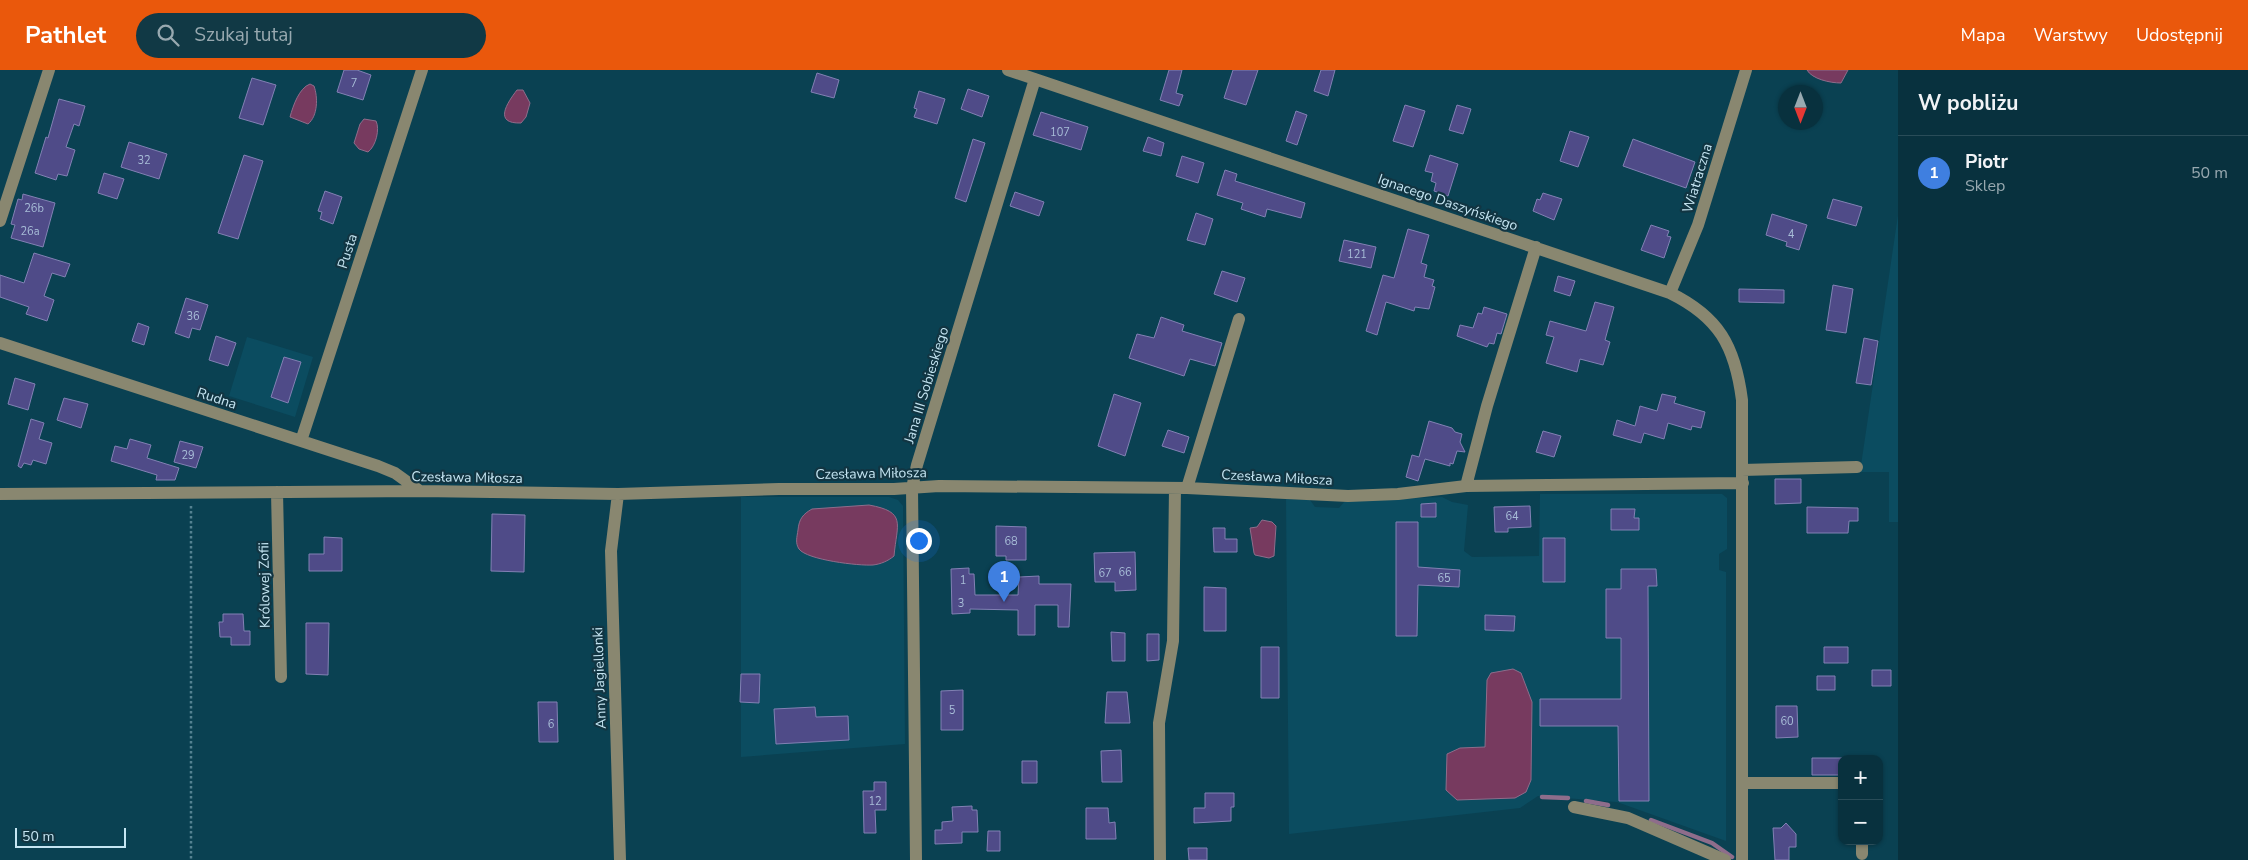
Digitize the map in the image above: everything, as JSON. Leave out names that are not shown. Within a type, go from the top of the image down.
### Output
[{"type":"street","points":[[0,221],[49,70]]},
{"type":"street","name":"Pusta","points":[[301,441],[422,70]]},
{"type":"street","name":"Ignacego Daszyńskiego","points":[[1008,70],[1670,293],[1692,304],[1714,324],[1730,349],[1738,371],[1742,400],[1742,860]]},
{"type":"street","name":"Wiatraczna","points":[[1670,293],[1698,225],[1746,70]]},
{"type":"street","name":"Jana III Sobieskiego","points":[[916,860],[912,488],[917,465],[1035,79]]},
{"type":"street","points":[[1466,486],[1487,406],[1536,247]]},
{"type":"street","points":[[1160,860],[1159,723],[1173,641],[1181,488],[1240,319]]},
{"type":"street","name":"Rudna","points":[[0,343],[378,466],[395,473],[420,491]]},
{"type":"street","points":[[1742,470],[1857,467]]},
{"type":"street","name":"Czesława Miłosza","points":[[0,494],[420,491],[618,494],[939,486],[1181,488],[1348,496],[1398,494],[1466,486],[1743,483]]},
{"type":"street","name":"Królowej Zofii","points":[[278,492],[281,677]]},
{"type":"street","name":"Anny Jagiellonki","points":[[618,494],[611,551],[620,860]]},
{"type":"street","points":[[1742,783],[1838,783]]},
{"type":"street","points":[[1574,807],[1628,818],[1726,860]]},
{"type":"path","points":[[191,493],[191,860]]},
{"type":"shaded area","points":[[1807,70],[1848,70],[1841,83],[1822,80],[1813,76]]},
{"type":"shaded area","points":[[310,84],[314,86],[316,106],[314,116],[308,124],[290,117],[300,93]]},
{"type":"shaded area","points":[[517,90],[523,90],[530,103],[526,117],[521,123],[507,120],[505,116],[506,106]]},
{"type":"shaded area","points":[[364,119],[376,121],[377,124],[375,142],[368,152],[359,149],[354,143],[360,124]]},
{"type":"shaded area","points":[[1898,215],[1898,522],[1889,522],[1889,472],[1860,472]]},
{"type":"shaded area","points":[[247,337],[313,357],[295,417],[229,396]]},
{"type":"shaded area","points":[[1540,494],[1722,494],[1727,498],[1727,549],[1719,554],[1719,570],[1726,572],[1726,841],[1617,802],[1538,796],[1520,808],[1289,834],[1286,499],[1310,500],[1315,507],[1339,508],[1345,501],[1442,497],[1452,502],[1468,505],[1464,551],[1472,557],[1539,556]]},
{"type":"shaded area","points":[[741,497],[889,497],[898,500],[903,506],[905,744],[741,757]]},
{"type":"shaded area","points":[[869,505],[889,511],[897,521],[894,556],[882,563],[873,565],[857,564],[822,559],[804,553],[799,549],[797,540],[799,523],[802,517],[812,509]]},
{"type":"shaded area","points":[[1262,520],[1272,522],[1276,526],[1274,556],[1269,558],[1255,555],[1254,553],[1250,528],[1257,527]]},
{"type":"shaded area","points":[[1513,669],[1521,673],[1532,702],[1531,780],[1526,792],[1515,798],[1457,800],[1446,790],[1447,754],[1460,748],[1485,747],[1487,680],[1491,673]]},
{"type":"building","points":[[344,70],[357,70],[371,75],[363,100],[337,92]]},
{"type":"building","points":[[1169,70],[1182,70],[1176,93],[1183,95],[1179,106],[1160,100]]},
{"type":"building","points":[[1233,70],[1258,70],[1246,105],[1224,98]]},
{"type":"building","points":[[1321,70],[1335,70],[1328,96],[1314,91]]},
{"type":"building","points":[[817,73],[839,80],[834,98],[811,92]]},
{"type":"building","points":[[252,78],[276,85],[263,125],[239,118]]},
{"type":"building","points":[[968,89],[989,96],[982,117],[961,109]]},
{"type":"building","points":[[919,91],[945,99],[937,124],[914,117],[917,109],[914,108]]},
{"type":"building","points":[[59,99],[85,106],[79,126],[74,124],[66,147],[75,150],[67,176],[58,174],[56,180],[35,173],[46,137],[48,138]]},
{"type":"building","points":[[1405,105],[1425,111],[1413,147],[1393,141]]},
{"type":"building","points":[[1457,105],[1471,109],[1463,134],[1449,130]]},
{"type":"building","points":[[1296,111],[1307,115],[1297,145],[1286,141]]},
{"type":"building","points":[[1041,112],[1088,127],[1081,150],[1033,135]]},
{"type":"building","points":[[1570,131],[1589,137],[1578,167],[1560,161]]},
{"type":"building","points":[[1148,137],[1164,143],[1161,156],[1143,151]]},
{"type":"building","points":[[973,139],[985,143],[966,202],[955,198]]},
{"type":"building","points":[[1633,139],[1695,162],[1686,188],[1623,166]]},
{"type":"building","points":[[129,142],[167,154],[159,179],[121,167]]},
{"type":"building","points":[[244,155],[263,161],[238,239],[218,233]]},
{"type":"building","points":[[1430,155],[1458,164],[1448,196],[1434,191],[1436,183],[1431,181],[1433,173],[1425,171]]},
{"type":"building","points":[[1182,156],[1204,163],[1198,183],[1176,176]]},
{"type":"building","points":[[1225,170],[1237,174],[1235,181],[1305,203],[1301,218],[1267,209],[1265,217],[1241,209],[1243,203],[1217,195]]},
{"type":"building","points":[[104,173],[124,179],[117,199],[98,193]]},
{"type":"building","points":[[325,191],[342,197],[333,224],[320,219],[322,212],[318,211]]},
{"type":"building","points":[[1015,192],[1044,202],[1039,216],[1010,206]]},
{"type":"building","points":[[1543,193],[1562,199],[1554,220],[1533,211],[1537,199],[1540,200]]},
{"type":"building","points":[[23,194],[55,203],[43,247],[11,238],[15,225],[11,224],[18,199],[22,200]]},
{"type":"building","points":[[1833,199],[1862,207],[1856,226],[1827,218]]},
{"type":"building","points":[[1196,213],[1213,219],[1205,245],[1187,240]]},
{"type":"building","points":[[1772,214],[1807,225],[1799,250],[1786,246],[1787,242],[1766,235]]},
{"type":"building","points":[[1651,225],[1669,231],[1667,236],[1671,237],[1664,258],[1641,250]]},
{"type":"building","points":[[1408,229],[1429,235],[1421,263],[1427,265],[1424,277],[1434,280],[1432,286],[1435,287],[1429,309],[1415,307],[1414,311],[1386,302],[1377,335],[1366,331],[1383,275],[1394,278]]},
{"type":"building","points":[[1344,240],[1376,247],[1371,268],[1339,261]]},
{"type":"building","points":[[34,253],[70,264],[65,277],[52,273],[44,296],[54,300],[47,321],[26,314],[29,307],[0,297],[0,275],[24,283]]},
{"type":"building","points":[[1222,271],[1245,278],[1237,302],[1214,294]]},
{"type":"building","points":[[1558,276],[1575,281],[1570,296],[1554,291]]},
{"type":"building","points":[[1833,285],[1853,289],[1846,333],[1826,330]]},
{"type":"building","points":[[1739,289],[1784,290],[1784,303],[1739,302]]},
{"type":"building","points":[[186,298],[208,305],[200,330],[192,328],[189,338],[175,333]]},
{"type":"building","points":[[1595,302],[1614,307],[1605,340],[1610,342],[1603,365],[1580,359],[1577,372],[1546,363],[1554,337],[1546,335],[1550,321],[1586,331]]},
{"type":"building","points":[[1484,307],[1507,314],[1501,334],[1497,333],[1494,344],[1489,343],[1487,347],[1457,336],[1460,325],[1473,328],[1478,313],[1482,314]]},
{"type":"building","points":[[1161,317],[1184,325],[1182,331],[1222,343],[1215,366],[1190,359],[1184,376],[1129,358],[1137,334],[1154,338]]},
{"type":"building","points":[[138,323],[149,327],[144,345],[132,341]]},
{"type":"building","points":[[216,336],[236,343],[228,366],[209,360]]},
{"type":"building","points":[[1864,338],[1878,341],[1871,385],[1856,383]]},
{"type":"building","points":[[284,357],[301,362],[288,403],[271,397]]},
{"type":"building","points":[[15,378],[35,384],[28,410],[8,404]]},
{"type":"building","points":[[1114,394],[1141,403],[1125,456],[1098,446]]},
{"type":"building","points":[[1662,394],[1676,397],[1674,403],[1705,412],[1701,428],[1692,426],[1691,430],[1668,423],[1664,439],[1644,433],[1641,443],[1613,435],[1617,420],[1635,426],[1640,406],[1657,411]]},
{"type":"building","points":[[64,398],[88,404],[81,428],[57,420]]},
{"type":"building","points":[[31,419],[44,423],[39,439],[52,443],[46,464],[33,460],[31,465],[24,463],[21,468],[18,466]]},
{"type":"building","points":[[1429,421],[1452,428],[1455,432],[1462,434],[1460,442],[1465,452],[1457,451],[1453,464],[1450,463],[1450,466],[1425,459],[1418,481],[1406,477],[1412,455],[1419,457]]},
{"type":"building","points":[[1168,430],[1189,437],[1184,453],[1162,446]]},
{"type":"building","points":[[1543,431],[1561,436],[1554,457],[1536,452]]},
{"type":"building","points":[[130,439],[151,445],[147,458],[179,468],[175,480],[156,480],[157,475],[111,461],[115,446],[127,449]]},
{"type":"building","points":[[180,441],[203,447],[196,468],[174,462]]},
{"type":"building","points":[[1775,479],[1801,479],[1801,503],[1775,504]]},
{"type":"building","points":[[1436,503],[1436,517],[1421,517],[1421,504]]},
{"type":"building","points":[[1530,506],[1531,527],[1508,528],[1508,532],[1495,532],[1494,507]]},
{"type":"building","points":[[1807,507],[1858,508],[1858,521],[1849,521],[1848,533],[1807,533]]},
{"type":"building","points":[[1611,509],[1635,509],[1634,518],[1639,518],[1639,530],[1611,530]]},
{"type":"building","points":[[492,514],[525,515],[524,572],[491,571]]},
{"type":"building","points":[[1396,522],[1418,522],[1418,567],[1460,570],[1459,587],[1418,585],[1417,636],[1396,636]]},
{"type":"building","points":[[996,526],[1026,527],[1026,560],[1006,560],[1006,556],[996,556]]},
{"type":"building","points":[[1213,528],[1225,528],[1225,539],[1237,539],[1237,552],[1214,552]]},
{"type":"building","points":[[324,537],[342,538],[342,571],[309,571],[309,554],[324,554]]},
{"type":"building","points":[[1543,538],[1565,538],[1565,582],[1543,582]]},
{"type":"building","points":[[1135,552],[1136,590],[1115,591],[1115,582],[1095,582],[1094,553]]},
{"type":"building","points":[[969,568],[969,574],[974,574],[975,595],[1018,595],[1019,577],[1039,576],[1039,584],[1071,584],[1069,627],[1058,627],[1058,605],[1035,605],[1035,635],[1018,635],[1018,610],[970,609],[970,613],[952,614],[951,569]]},
{"type":"building","points":[[1621,569],[1656,569],[1657,586],[1648,586],[1649,801],[1619,801],[1618,726],[1540,726],[1540,699],[1621,699],[1621,638],[1606,638],[1606,589],[1621,589]]},
{"type":"building","points":[[1204,587],[1226,588],[1226,631],[1204,631]]},
{"type":"building","points":[[223,614],[243,614],[244,631],[250,631],[250,645],[231,645],[231,637],[220,637],[219,622],[223,622]]},
{"type":"building","points":[[1485,615],[1515,616],[1514,631],[1485,630]]},
{"type":"building","points":[[306,623],[329,623],[328,675],[306,674]]},
{"type":"building","points":[[1111,632],[1125,633],[1125,661],[1112,661]]},
{"type":"building","points":[[1147,634],[1159,634],[1159,660],[1147,661]]},
{"type":"building","points":[[1261,647],[1279,647],[1279,698],[1261,698]]},
{"type":"building","points":[[1824,647],[1848,647],[1848,663],[1824,663]]},
{"type":"building","points":[[1872,670],[1891,670],[1891,686],[1872,686]]},
{"type":"building","points":[[741,674],[760,674],[759,703],[740,702]]},
{"type":"building","points":[[1817,676],[1835,676],[1835,690],[1817,690]]},
{"type":"building","points":[[963,690],[963,730],[941,730],[941,691]]},
{"type":"building","points":[[1107,692],[1127,692],[1130,723],[1105,723]]},
{"type":"building","points":[[538,702],[557,702],[558,742],[539,742]]},
{"type":"building","points":[[1776,706],[1797,706],[1798,737],[1776,738]]},
{"type":"building","points":[[815,707],[816,717],[848,716],[849,740],[776,744],[774,709]]},
{"type":"building","points":[[1121,750],[1122,782],[1102,782],[1101,751]]},
{"type":"building","points":[[1812,758],[1838,758],[1838,775],[1812,775]]},
{"type":"building","points":[[1022,761],[1037,761],[1037,783],[1022,783]]},
{"type":"building","points":[[874,782],[886,782],[886,810],[875,810],[876,833],[864,833],[863,791],[874,791]]},
{"type":"building","points":[[1205,793],[1234,793],[1231,821],[1194,823],[1194,808],[1205,808]]},
{"type":"building","points":[[972,806],[972,810],[977,810],[978,832],[962,832],[962,843],[935,844],[935,830],[942,830],[942,822],[953,821],[952,807]]},
{"type":"building","points":[[1086,808],[1108,808],[1109,823],[1115,822],[1116,839],[1086,839]]},
{"type":"building","points":[[1786,823],[1796,834],[1796,847],[1789,847],[1789,860],[1775,860],[1773,828],[1781,828]]},
{"type":"building","points":[[988,831],[1000,831],[1000,851],[987,851]]},
{"type":"building","points":[[1188,848],[1207,848],[1207,860],[1189,860]]},
{"type":"waterway","points":[[1542,797],[1568,798]]},
{"type":"waterway","points":[[1586,801],[1608,805]]},
{"type":"waterway","points":[[1651,820],[1712,843],[1732,857]]},
{"type":"place","name":"Piotr","points":[[1004,602]]}]
